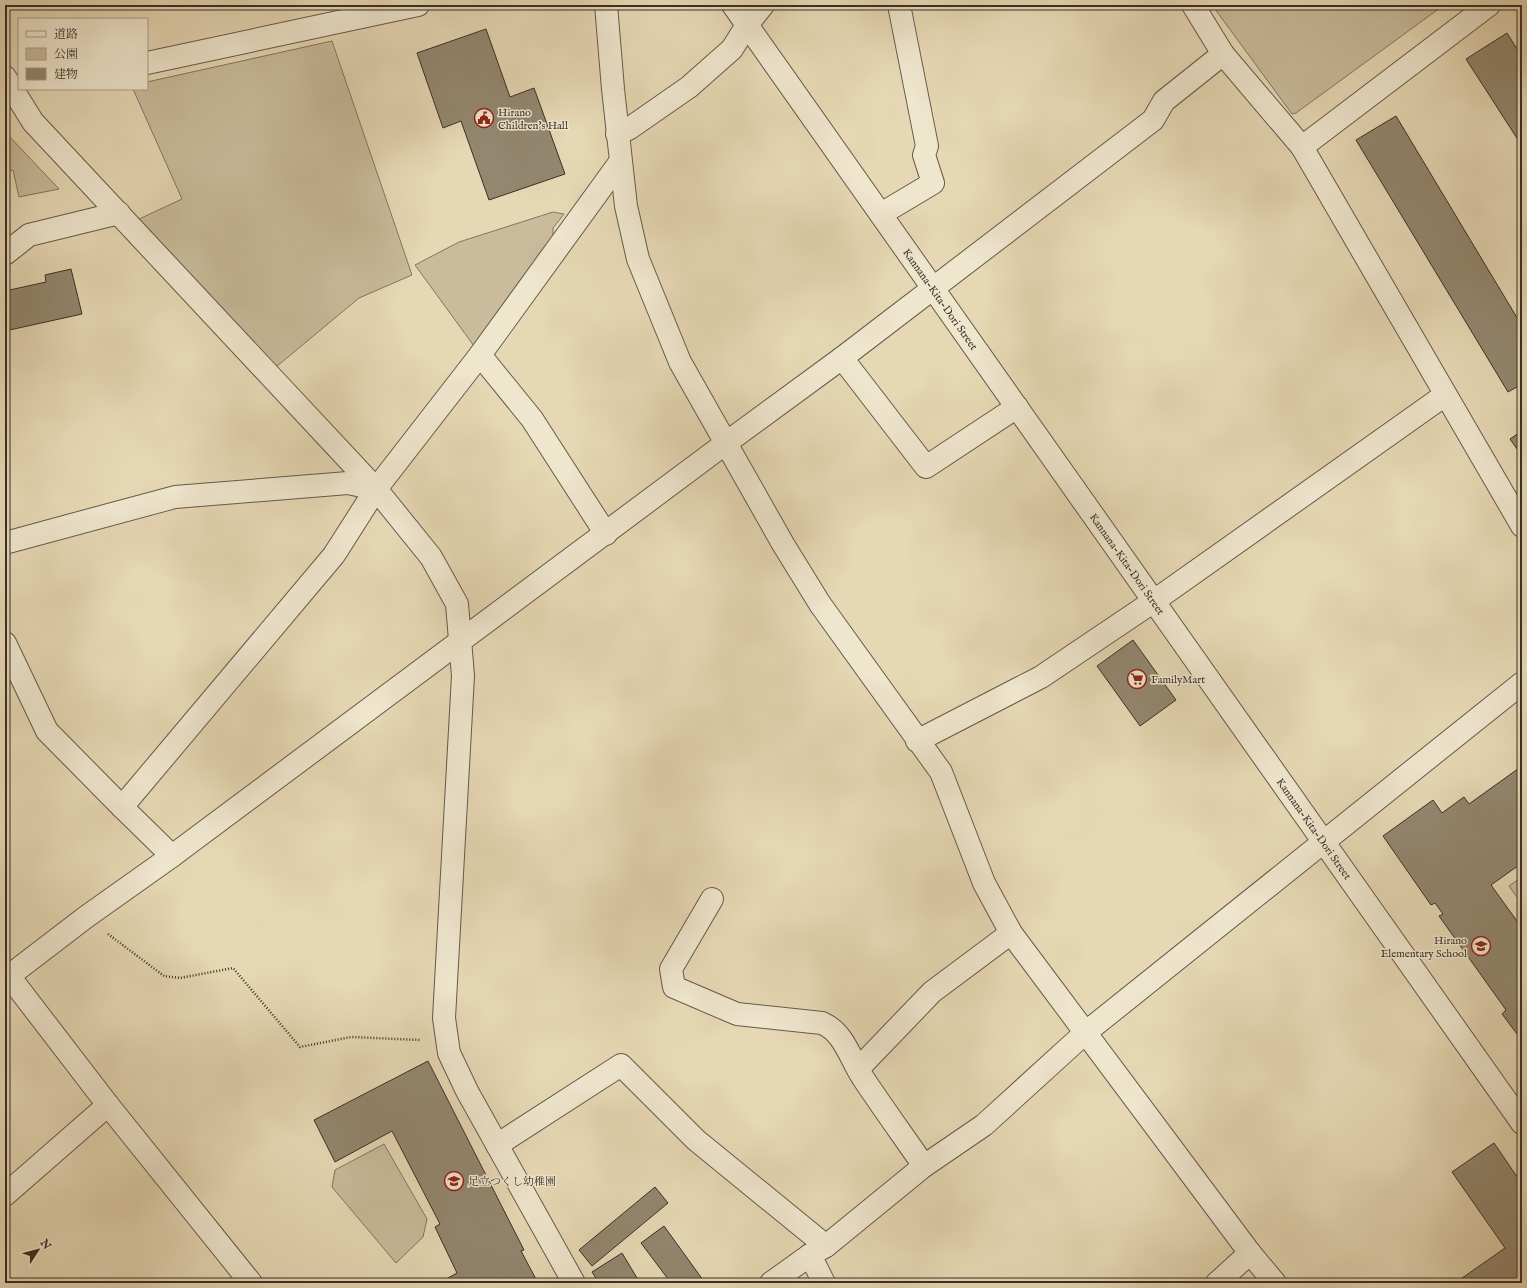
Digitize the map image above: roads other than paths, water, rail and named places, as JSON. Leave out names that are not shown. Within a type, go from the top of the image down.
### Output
[{"type":"street","points":[[148,63],[418,5]]},
{"type":"street","points":[[606,5],[617,134],[626,206],[638,259],[680,362],[783,544],[820,604],[917,741],[941,772],[984,883],[1010,933],[1250,1253],[1275,1283]]},
{"type":"street","name":"Kannana-Kita-Dori Street","points":[[733,5],[1522,1123]]},
{"type":"street","points":[[617,134],[630,128],[689,86],[736,45],[747,25],[763,5]]},
{"type":"street","points":[[881,214],[933,183],[924,155],[927,146],[899,5]]},
{"type":"street","points":[[1193,5],[1223,54],[1302,147],[1522,526]]},
{"type":"street","points":[[1302,147],[1489,5]]},
{"type":"street","points":[[251,1283],[7,978],[86,917],[172,856],[842,358],[1153,120],[1164,101],[1223,54]]},
{"type":"street","points":[[13,89],[33,122],[376,489],[431,557],[457,604],[463,676],[444,1018],[449,1053],[497,1145],[574,1283]]},
{"type":"street","points":[[122,807],[334,556],[376,489],[480,355],[620,162]]},
{"type":"street","points":[[5,254],[29,235],[119,213]]},
{"type":"street","points":[[480,355],[532,420],[606,534]]},
{"type":"street","points":[[842,358],[926,467],[1017,407]]},
{"type":"street","points":[[917,741],[1041,677],[1154,601],[1445,395]]},
{"type":"street","points":[[5,543],[176,498],[348,483],[376,489]]},
{"type":"street","points":[[5,643],[47,731],[172,856]]},
{"type":"street","points":[[771,1283],[818,1250],[924,1166],[984,1125],[1085,1033],[1522,683]]},
{"type":"street","points":[[712,899],[671,970],[674,987],[737,1014],[822,1023],[832,1027],[843,1041],[858,1069],[924,1166]]},
{"type":"street","points":[[858,1069],[932,992],[1010,933]]},
{"type":"street","points":[[497,1145],[621,1064],[696,1140],[818,1250],[824,1283]]},
{"type":"street","points":[[5,1195],[108,1105]]},
{"type":"street","points":[[1217,1283],[1250,1253]]},
{"type":"place","name":"Hirano Children's Hall","points":[[484,118]]},
{"type":"place","name":"FamilyMart","points":[[1137,679]]},
{"type":"place","name":"Hirano Elementary School","points":[[1481,946]]},
{"type":"place","name":"足立つくし幼稚園","points":[[454,1181]]}]
